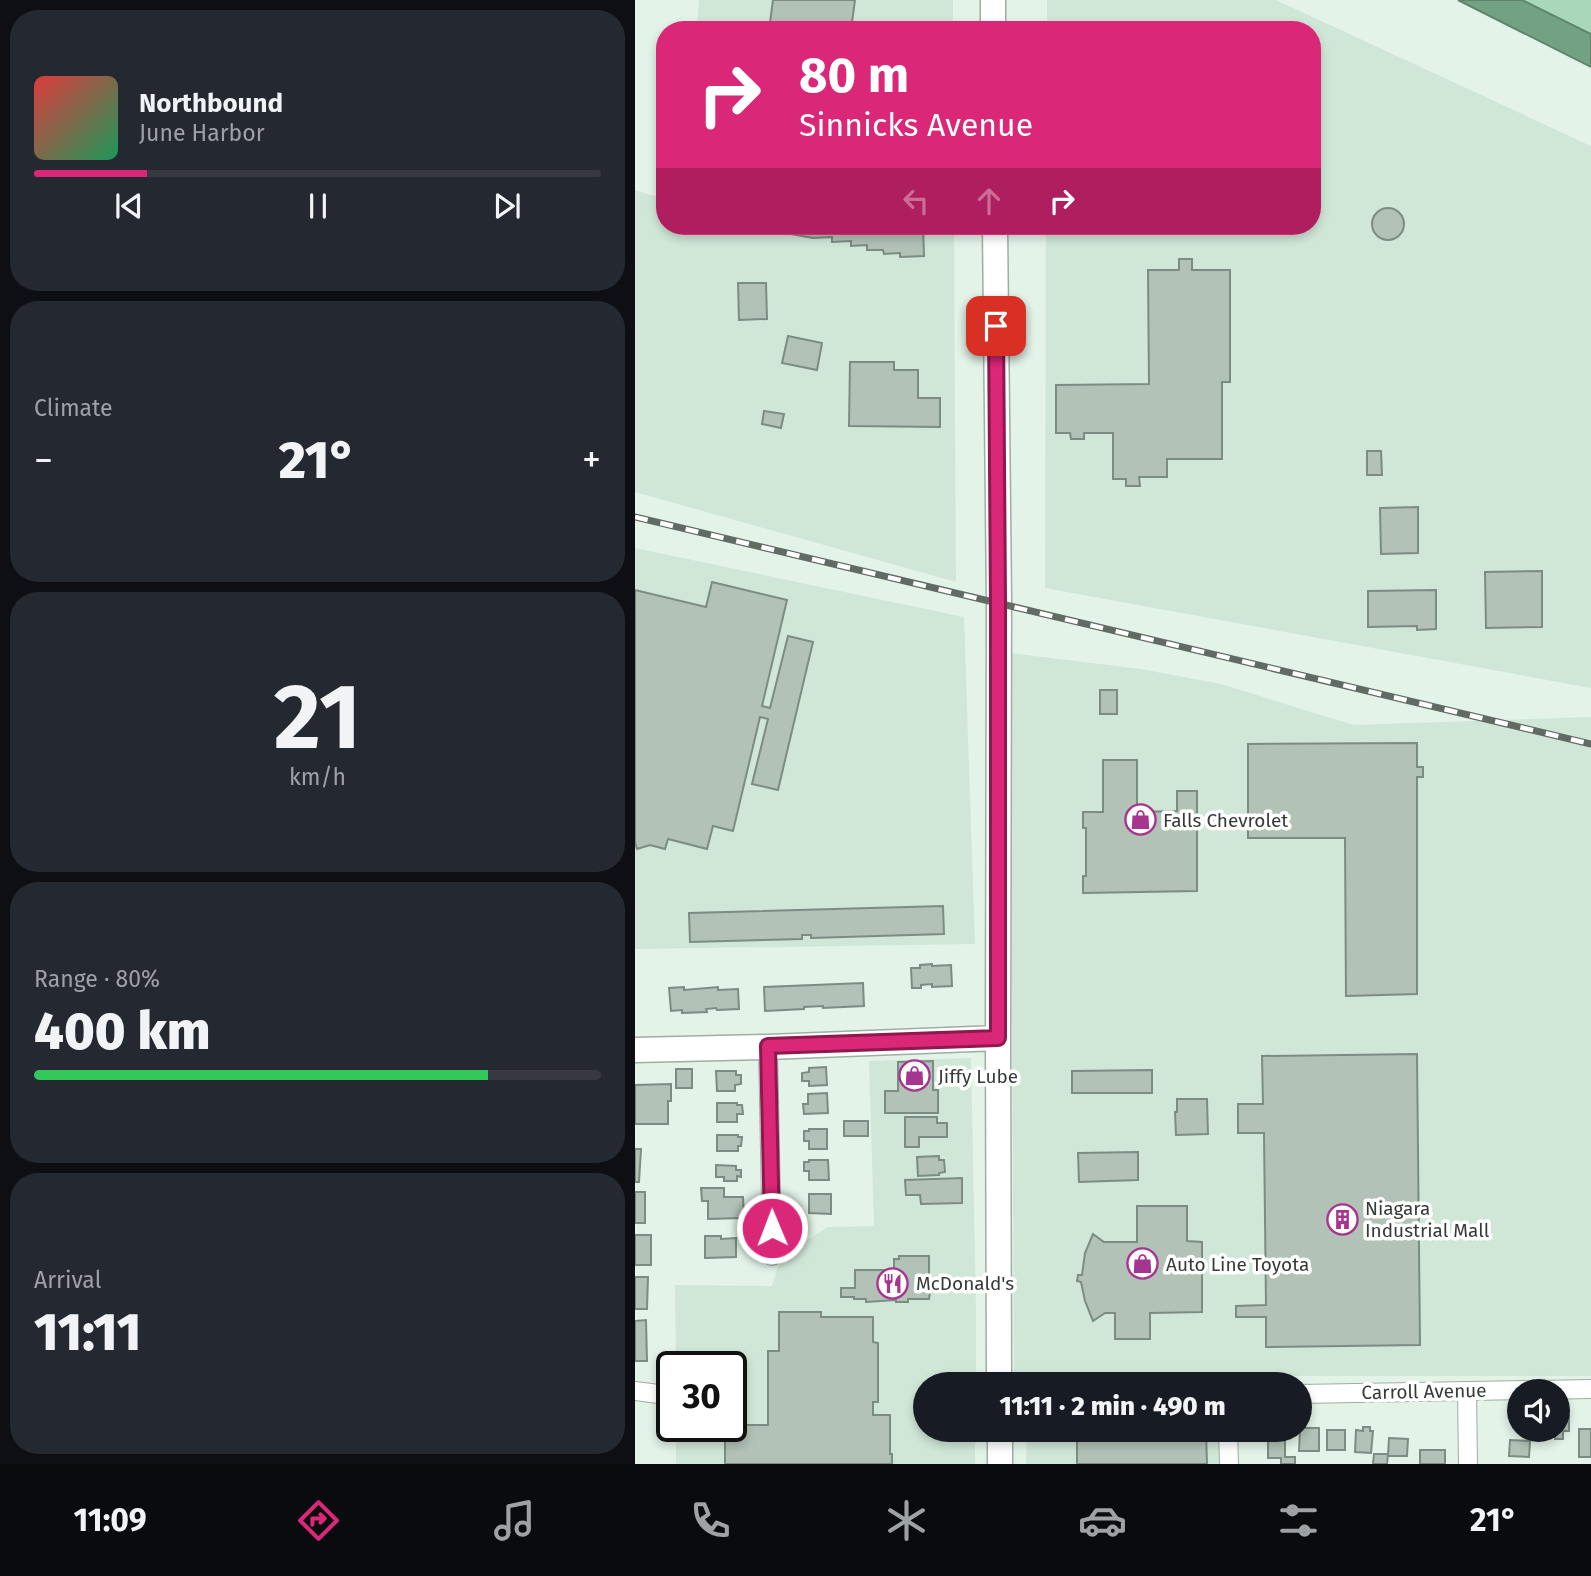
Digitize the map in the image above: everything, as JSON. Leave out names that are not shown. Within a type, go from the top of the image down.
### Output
[{"type":"main road","points":[[993,0],[993,21]]},
{"type":"main road","points":[[995,235],[1000,1372]]},
{"type":"main road","points":[[635,1050],[998,1038]]},
{"type":"main road","points":[[1000,1442],[1000,1464]]},
{"type":"street","points":[[768,1046],[772,1256]]},
{"type":"street","name":"Carroll Avenue","points":[[1312,1394],[1591,1389]]},
{"type":"street","points":[[635,1391],[656,1394]]},
{"type":"street","points":[[1467,1391],[1467,1464]]},
{"type":"street","points":[[1228,1442],[1229,1464]]},
{"type":"shaded area","points":[[699,0],[953,0],[953,21],[698,21]]},
{"type":"shaded area","points":[[1047,0],[1276,0],[1591,146],[1591,688],[1045,588],[1046,235],[1321,235],[1321,21],[1047,21]]},
{"type":"shaded area","points":[[1458,0],[1522,0],[1591,34],[1591,67]]},
{"type":"shaded area","points":[[1517,0],[1591,0],[1591,37]]},
{"type":"shaded area","points":[[635,190],[656,196],[656,235],[954,235],[956,582],[635,492]]},
{"type":"shaded area","points":[[635,548],[964,617],[975,944],[635,949]]},
{"type":"shaded area","name":"Niagara Industrial Mall","points":[[1010,653],[1141,669],[1221,684],[1353,725],[1591,717],[1591,1376],[1014,1372]]},
{"type":"shaded area","points":[[971,1058],[976,1372],[913,1372],[913,1442],[975,1442],[975,1464],[676,1464],[676,1442],[747,1442],[747,1351],[676,1351],[675,1285],[772,1286],[781,1256],[828,1227],[874,1226],[869,1061]]},
{"type":"shaded area","points":[[1027,1442],[1221,1442],[1221,1464],[1026,1464]]},
{"type":"building","points":[[773,0],[855,0],[852,21],[770,21]]},
{"type":"building","points":[[1388,208],[1400,212],[1404,224],[1400,236],[1388,240],[1376,236],[1372,224],[1376,212]]},
{"type":"building","points":[[796,235],[923,235],[924,256],[900,257],[900,253],[884,254],[883,250],[867,250],[867,245],[851,246],[851,241],[832,242],[832,237]]},
{"type":"building","points":[[1179,259],[1192,259],[1192,270],[1230,270],[1230,382],[1222,382],[1222,459],[1167,459],[1167,477],[1139,477],[1140,486],[1126,486],[1126,479],[1113,479],[1113,433],[1084,433],[1084,439],[1071,439],[1070,433],[1056,433],[1056,385],[1149,384],[1148,270],[1179,270]]},
{"type":"building","points":[[738,283],[766,283],[767,319],[739,320]]},
{"type":"building","points":[[788,336],[822,343],[817,370],[782,363]]},
{"type":"building","points":[[850,362],[894,362],[894,370],[918,370],[918,398],[940,398],[940,427],[849,426]]},
{"type":"building","points":[[764,411],[784,414],[781,428],[762,424]]},
{"type":"building","points":[[1367,451],[1381,451],[1382,475],[1367,475]]},
{"type":"building","points":[[1418,507],[1418,553],[1381,554],[1380,508]]},
{"type":"building","points":[[1542,571],[1542,627],[1486,628],[1485,572]]},
{"type":"building","points":[[712,582],[787,600],[762,706],[770,708],[788,636],[813,642],[778,790],[752,784],[768,719],[760,717],[733,831],[713,826],[707,849],[668,839],[665,849],[650,845],[637,849],[635,590],[706,607]]},
{"type":"building","points":[[1436,590],[1436,629],[1417,630],[1417,626],[1368,627],[1368,591]]},
{"type":"building","points":[[1100,690],[1117,690],[1117,714],[1100,714]]},
{"type":"building","points":[[1417,743],[1417,767],[1423,767],[1423,777],[1417,777],[1417,994],[1346,996],[1345,838],[1248,838],[1248,744]]},
{"type":"building","name":"Falls Chevrolet","points":[[1103,760],[1137,760],[1137,812],[1177,811],[1177,791],[1197,791],[1197,891],[1083,893],[1083,876],[1086,876],[1086,828],[1083,828],[1083,812],[1103,812]]},
{"type":"building","points":[[943,906],[944,934],[811,938],[811,935],[802,935],[802,939],[690,942],[689,913]]},
{"type":"building","points":[[932,964],[951,965],[952,986],[932,987],[932,984],[912,988],[911,968]]},
{"type":"building","points":[[863,983],[864,1006],[765,1011],[764,987]]},
{"type":"building","points":[[684,987],[684,990],[718,987],[718,990],[738,989],[739,1009],[716,1008],[706,1009],[707,1012],[682,1013],[682,1010],[671,1011],[669,988]]},
{"type":"building","name":"Niagara Industrial Mall","points":[[1417,1054],[1420,1345],[1266,1347],[1266,1317],[1236,1317],[1236,1306],[1266,1305],[1264,1133],[1238,1133],[1238,1104],[1263,1104],[1262,1056]]},
{"type":"building","name":"Jiffy Lube","points":[[933,1061],[933,1090],[938,1090],[938,1113],[885,1113],[885,1091],[898,1091],[898,1062]]},
{"type":"building","points":[[826,1067],[827,1085],[809,1086],[809,1081],[802,1081],[802,1073],[809,1072],[809,1068]]},
{"type":"building","points":[[676,1069],[692,1069],[692,1088],[676,1088]]},
{"type":"building","points":[[1152,1070],[1152,1093],[1072,1093],[1072,1071]]},
{"type":"building","points":[[716,1071],[736,1071],[736,1075],[741,1075],[741,1084],[735,1085],[735,1091],[717,1091]]},
{"type":"building","points":[[671,1084],[668,1124],[635,1124],[635,1085]]},
{"type":"building","points":[[827,1093],[828,1113],[804,1114],[803,1104],[808,1104],[808,1094]]},
{"type":"building","points":[[1177,1099],[1207,1099],[1208,1134],[1176,1135]]},
{"type":"building","points":[[717,1103],[742,1105],[743,1114],[737,1114],[737,1122],[717,1122]]},
{"type":"building","points":[[905,1117],[937,1117],[937,1123],[947,1123],[947,1137],[919,1137],[919,1147],[905,1147]]},
{"type":"building","points":[[844,1121],[868,1121],[868,1136],[844,1136]]},
{"type":"building","points":[[827,1129],[827,1149],[809,1149],[809,1141],[804,1141],[804,1131]]},
{"type":"building","points":[[717,1135],[742,1137],[738,1151],[717,1151]]},
{"type":"building","points":[[635,1149],[641,1149],[639,1182],[635,1182]]},
{"type":"building","points":[[1138,1152],[1138,1180],[1079,1182],[1078,1153]]},
{"type":"building","points":[[939,1156],[939,1160],[944,1160],[945,1172],[918,1176],[917,1157]]},
{"type":"building","points":[[828,1160],[829,1180],[809,1180],[809,1171],[804,1171],[804,1162]]},
{"type":"building","points":[[716,1165],[736,1166],[736,1170],[741,1170],[741,1177],[737,1176],[737,1181],[724,1181],[724,1177],[716,1177]]},
{"type":"building","points":[[962,1178],[962,1203],[921,1204],[920,1195],[906,1195],[905,1180]]},
{"type":"building","points":[[701,1188],[724,1188],[724,1197],[743,1197],[744,1218],[708,1219],[708,1201],[702,1201]]},
{"type":"building","points":[[635,1192],[645,1192],[645,1223],[635,1223]]},
{"type":"building","points":[[809,1194],[831,1194],[831,1214],[809,1213]]},
{"type":"building","name":"Auto Line Toyota","points":[[1137,1206],[1187,1206],[1187,1241],[1202,1242],[1202,1312],[1150,1313],[1150,1339],[1115,1339],[1115,1313],[1105,1313],[1093,1321],[1081,1282],[1077,1281],[1078,1275],[1082,1275],[1085,1253],[1093,1234],[1104,1242],[1137,1242]]},
{"type":"building","points":[[635,1235],[651,1235],[651,1265],[635,1265]]},
{"type":"building","points":[[705,1236],[736,1238],[736,1257],[705,1258]]},
{"type":"building","name":"McDonald's","points":[[899,1256],[929,1256],[932,1292],[929,1299],[866,1302],[866,1299],[841,1297],[841,1288],[855,1288],[855,1270],[894,1270],[894,1259],[899,1259]]},
{"type":"building","points":[[635,1277],[648,1277],[647,1309],[635,1309]]},
{"type":"building","points":[[779,1312],[821,1312],[821,1317],[873,1317],[873,1342],[878,1343],[878,1402],[873,1402],[873,1415],[890,1415],[892,1464],[725,1464],[725,1442],[747,1442],[747,1425],[768,1425],[768,1351],[779,1351]]},
{"type":"building","points":[[646,1320],[647,1361],[635,1361],[635,1321]]},
{"type":"building","points":[[1363,1427],[1370,1427],[1370,1431],[1373,1431],[1371,1453],[1355,1452],[1356,1430],[1363,1431]]},
{"type":"building","points":[[1312,1428],[1319,1428],[1319,1451],[1299,1451],[1299,1442],[1312,1442]]},
{"type":"building","points":[[1579,1429],[1591,1429],[1591,1457],[1579,1457]]},
{"type":"building","points":[[1327,1430],[1345,1430],[1345,1450],[1327,1450]]},
{"type":"building","points":[[1389,1438],[1408,1439],[1407,1456],[1388,1456]]},
{"type":"building","points":[[1077,1442],[1206,1442],[1207,1464],[1077,1464]]},
{"type":"building","points":[[1268,1442],[1285,1442],[1285,1457],[1295,1457],[1295,1464],[1281,1464],[1281,1458],[1268,1458]]},
{"type":"building","points":[[1510,1442],[1530,1442],[1529,1457],[1509,1456]]},
{"type":"building","points":[[1420,1450],[1445,1450],[1445,1464],[1420,1464]]},
{"type":"building","points":[[1374,1454],[1388,1454],[1387,1464],[1373,1464]]},
{"type":"railway","points":[[635,517],[1591,744]]},
{"type":"place","name":"Falls Chevrolet","points":[[1140,820]]},
{"type":"place","name":"Jiffy Lube","points":[[915,1076]]},
{"type":"place","name":"Niagara Industrial Mall","points":[[1342,1219]]},
{"type":"place","name":"Auto Line Toyota","points":[[1143,1264]]},
{"type":"place","name":"McDonald's","points":[[893,1283]]},
{"type":"route","points":[[772,1228],[768,1046],[998,1038],[996,326]]}]
